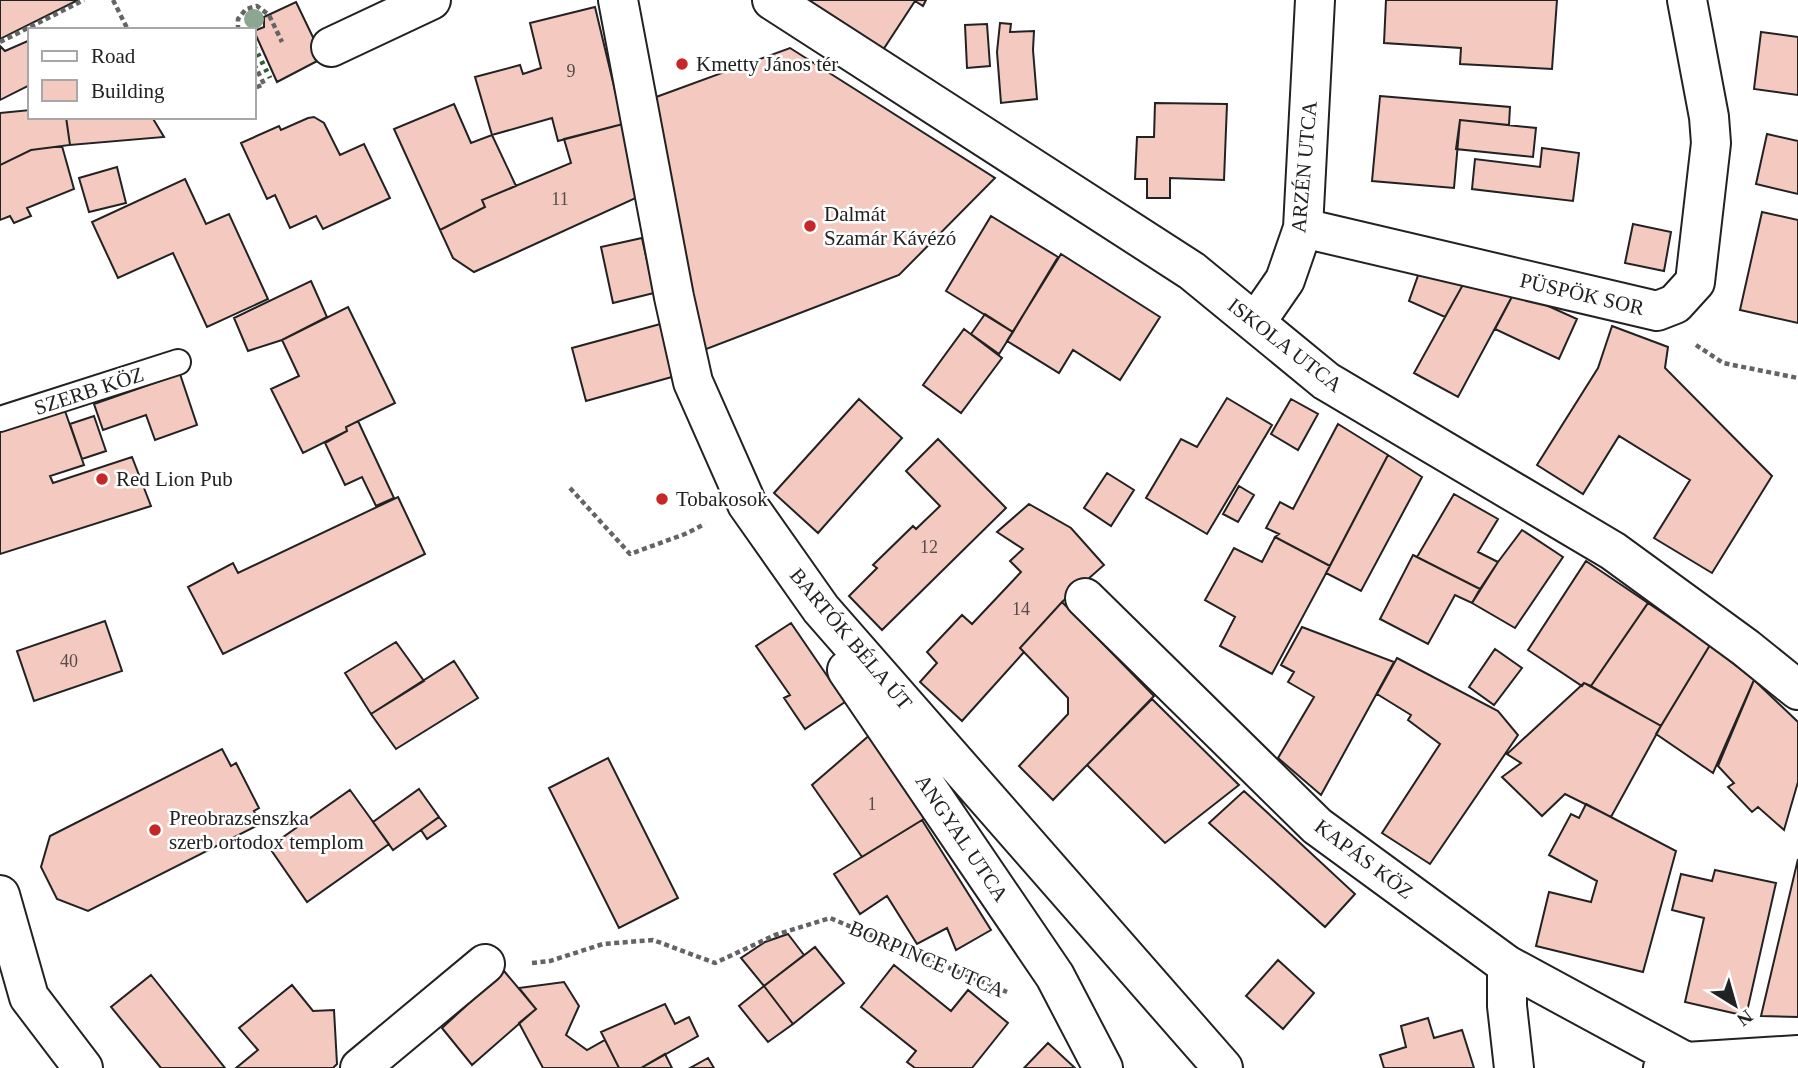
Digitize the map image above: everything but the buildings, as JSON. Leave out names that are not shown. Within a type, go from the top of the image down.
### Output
[{"type":"street","points":[[331,47],[431,0]]},
{"type":"street","name":"BARTÓK BÉLA ÚT","points":[[618,0],[693,383],[747,503],[821,609],[1223,1068]]},
{"type":"street","name":"ISKOLA UTCA","points":[[772,0],[1192,271],[1326,381],[1613,551],[1746,648],[1798,690]]},
{"type":"street","name":"ARZÉN UTCA","points":[[1256,322],[1285,280],[1303,228],[1315,0]]},
{"type":"street","name":"PÜSPÖK SOR","points":[[1303,228],[1657,311],[1675,304],[1695,282],[1711,143],[1709,117],[1687,0]]},
{"type":"street","name":"KAPÁS KÖZ","points":[[1085,598],[1317,826],[1507,965],[1675,1065]]},
{"type":"street","name":"ANGYAL UTCA","points":[[821,609],[848,671],[1055,976],[1103,1068]]},
{"type":"street","points":[[0,895],[15,1001],[83,1068]]},
{"type":"street","points":[[360,1068],[485,964]]},
{"type":"street","points":[[1507,965],[1507,1006],[1514,1068]]},
{"type":"street","points":[[1675,1065],[1798,1055]]},
{"type":"lane","name":"SZERB KÖZ","points":[[0,419],[178,362]]},
{"type":"path","points":[[0,42],[84,0]]},
{"type":"path","points":[[113,0],[127,28]]},
{"type":"path","points":[[239,28],[238,19],[246,9],[257,6],[269,15]]},
{"type":"path","points":[[256,68],[264,84],[256,88]]},
{"type":"path","points":[[1675,304],[1695,344],[1723,363],[1798,378]]},
{"type":"path","points":[[570,488],[630,554],[684,534]]},
{"type":"path","name":"BORPINCE UTCA","points":[[485,964],[550,961],[603,944],[653,940],[715,963],[775,935],[830,918],[1081,1023]]},
{"type":"hedge","points":[[256,50],[270,78]]},
{"type":"place","name":"Kmetty János tér","points":[[682,64]]},
{"type":"place","name":"Dalmát Szamár Kávézó","points":[[810,226]]},
{"type":"place","name":"Red Lion Pub","points":[[102,479]]},
{"type":"place","name":"Tobakosok","points":[[662,499]]},
{"type":"place","name":"Preobrazsenszka szerb ortodox templom","points":[[155,830]]}]
